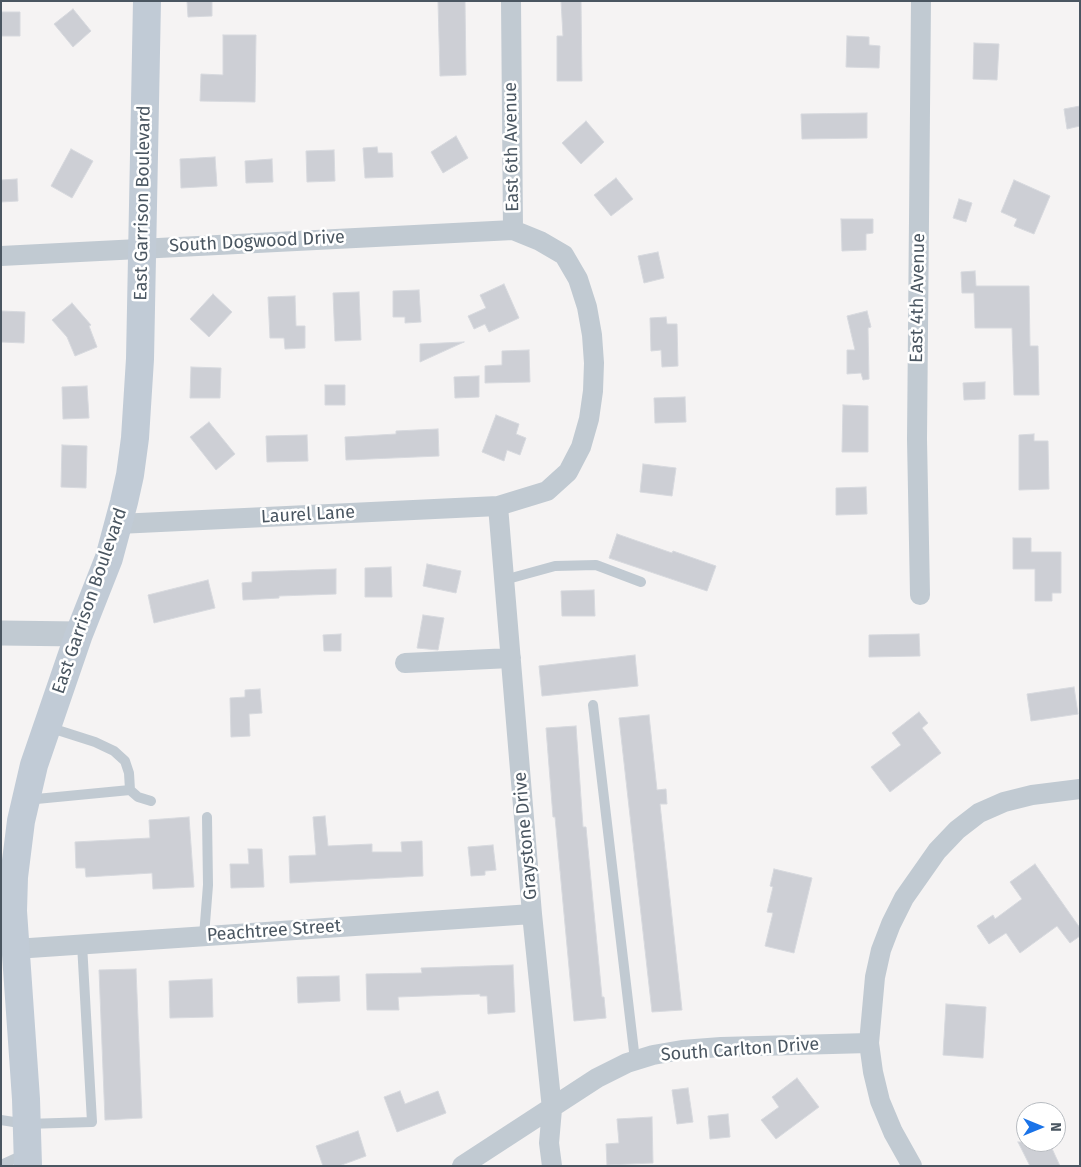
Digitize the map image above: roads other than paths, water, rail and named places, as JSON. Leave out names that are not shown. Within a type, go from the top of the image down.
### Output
[{"type":"main road","name":"East Garrison Boulevard","points":[[28,1160],[14,1122],[14,877],[20,821],[34,766],[79,634],[98,586],[118,524],[130,475],[135,438],[140,359],[147,1]]},
{"type":"street","name":"East 6th Avenue","points":[[498,506],[547,491],[568,472],[581,447],[589,420],[593,392],[594,363],[592,335],[586,307],[578,279],[564,255],[540,241],[513,230],[511,1]]},
{"type":"street","name":"East 4th Avenue","points":[[920,596],[917,429],[921,1]]},
{"type":"street","name":"South Dogwood Drive","points":[[1,256],[513,230]]},
{"type":"street","name":"Laurel Lane","points":[[118,524],[498,506]]},
{"type":"street","name":"Graystone Drive","points":[[498,506],[532,914],[552,1109],[550,1143],[552,1166]]},
{"type":"street","points":[[1,633],[79,634]]},
{"type":"street","points":[[405,663],[511,658]]},
{"type":"street","points":[[912,1166],[893,1132],[880,1101],[869,1043],[875,977],[882,950],[892,924],[904,898],[937,851],[957,830],[979,813],[1032,795],[1080,788]]},
{"type":"street","name":"Peachtree Street","points":[[15,949],[532,914]]},
{"type":"street","name":"South Carlton Drive","points":[[462,1166],[552,1109],[596,1078],[635,1060],[653,1055],[721,1047],[869,1043]]},
{"type":"lane","points":[[504,580],[555,566],[596,565],[641,582]]},
{"type":"lane","points":[[593,705],[635,1060]]},
{"type":"lane","points":[[47,727],[95,742],[114,751],[125,761],[129,773],[130,790],[138,797],[151,801]]},
{"type":"lane","points":[[26,800],[130,790]]},
{"type":"lane","points":[[204,936],[208,886],[206,817]]},
{"type":"lane","points":[[14,1122],[92,1122],[82,944]]},
{"type":"lane","points":[[1,1165],[28,1160]]}]
